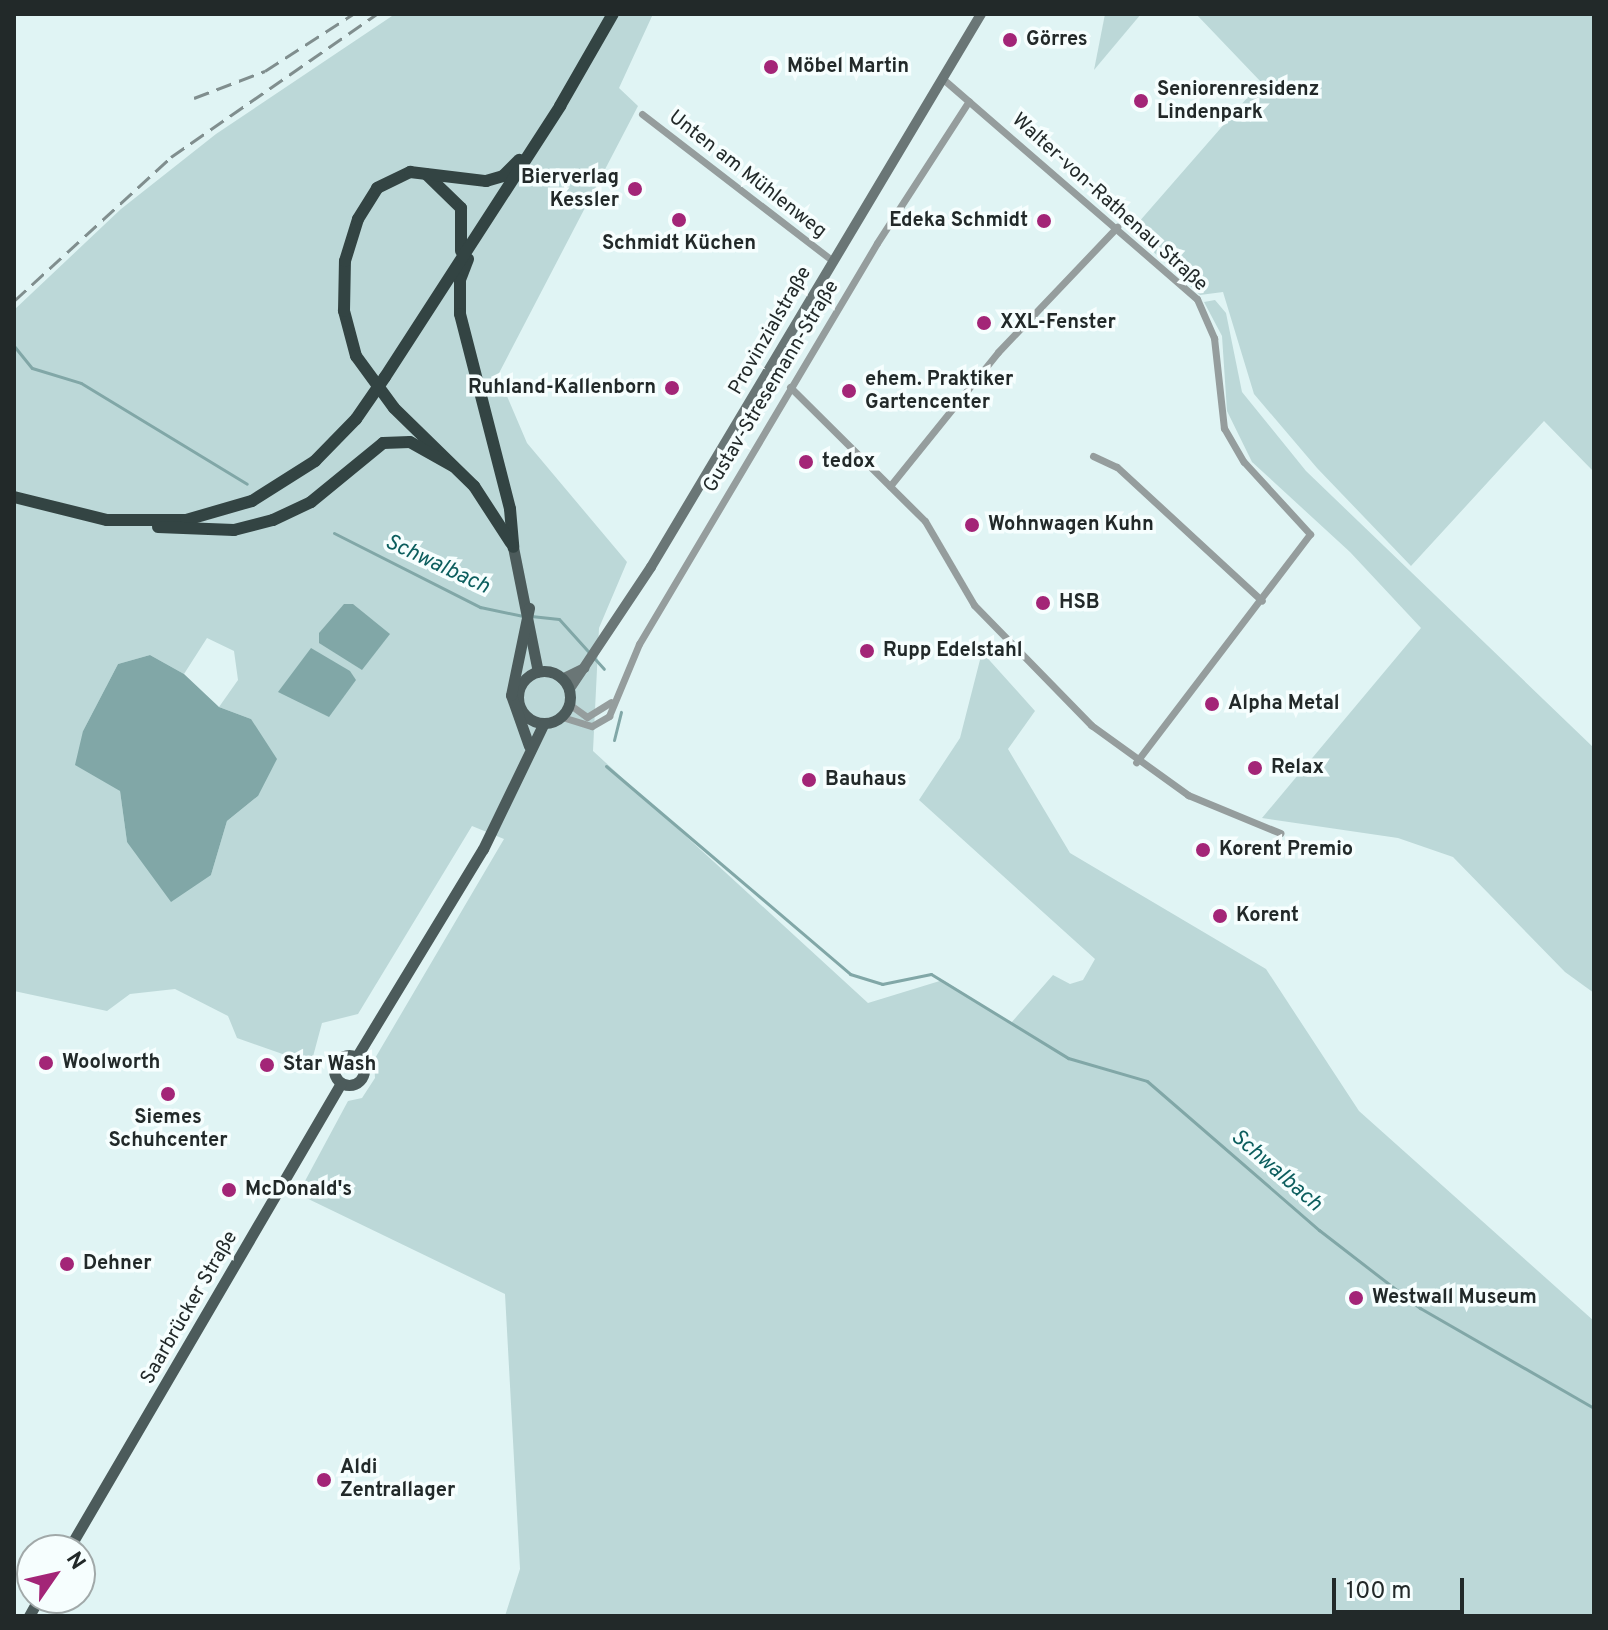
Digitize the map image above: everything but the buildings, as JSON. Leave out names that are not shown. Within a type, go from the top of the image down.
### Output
[{"type":"highway","points":[[140,523],[221,512],[276,489],[315,461],[369,401],[551,121],[613,14]]},
{"type":"highway","points":[[513,547],[490,506],[394,408],[356,356],[342,284],[350,238],[377,188],[394,175],[423,172],[470,182],[503,176],[551,121]]},
{"type":"highway","points":[[423,172],[461,208],[462,248],[446,281]]},
{"type":"highway","points":[[495,207],[462,270],[458,293],[510,509],[513,547]]},
{"type":"highway","points":[[14,497],[89,517],[211,531],[273,520],[311,502],[383,443],[410,442],[453,466]]},
{"type":"main road","name":"Provinzialstraße","points":[[569,690],[602,647],[981,14]]},
{"type":"main road","points":[[513,547],[528,603],[529,628],[538,672]]},
{"type":"main road","points":[[529,628],[511,695],[529,749]]},
{"type":"main road","name":"Provinzialstraße","points":[[562,679],[590,664]]},
{"type":"main road","points":[[529,719],[544,723],[562,717],[569,704],[569,690],[562,679],[538,672]]},
{"type":"main road","points":[[529,749],[529,719],[519,705],[520,688],[538,672]]},
{"type":"main road","points":[[357,1056],[483,849],[544,723]]},
{"type":"main road","points":[[345,1055],[357,1056],[364,1068],[362,1078],[350,1085],[341,1083],[335,1063],[345,1055]]},
{"type":"main road","name":"Saarbrücker Straße","points":[[77,1534],[341,1083]]},
{"type":"street","name":"Walter-von-Rathenau Straße","points":[[943,79],[1197,299],[1214,338],[1224,428],[1244,462],[1310,534],[1262,601],[1136,762]]},
{"type":"street","name":"Gustav-Stresemann-Straße","points":[[562,717],[582,725],[599,725],[609,716],[639,644],[790,387],[969,101]]},
{"type":"street","name":"Unten am Mühlenweg","points":[[642,114],[833,261]]},
{"type":"street","points":[[890,486],[998,352],[1117,227]]},
{"type":"street","points":[[790,387],[925,521],[974,605],[1045,683],[1136,762],[1188,795],[1280,833]]},
{"type":"street","points":[[1093,456],[1117,467],[1262,601]]},
{"type":"street","points":[[569,704],[587,717],[599,714],[615,697]]},
{"type":"shaded area","points":[[395,14],[653,14],[619,88],[638,106],[498,375],[527,443],[627,562],[599,628],[593,751],[868,1003],[943,980],[1011,1023],[1053,975],[1070,984],[1083,980],[1095,959],[919,800],[960,738],[982,652],[1035,711],[1008,749],[1070,853],[1266,969],[1359,1111],[1594,1321],[1594,1616],[505,1616],[520,1569],[505,1294],[298,1194],[348,1101],[362,1098],[375,1078],[374,1060],[504,839],[472,826],[358,1014],[322,1023],[311,1064],[237,1038],[228,1016],[175,989],[130,994],[107,1011],[14,991],[14,310],[121,209],[216,134]],"holes":[[[207,638],[234,651],[238,680],[219,707],[251,719],[258,796],[227,821],[211,875],[127,842],[120,791],[83,731],[118,664],[150,655],[184,674]]]},
{"type":"shaded area","points":[[1105,14],[1141,14],[1094,70]]},
{"type":"shaded area","points":[[1196,14],[1594,14],[1594,472],[1544,421],[1411,566],[1317,468],[1254,394],[1223,292],[1200,295],[1131,231],[1261,82]]},
{"type":"shaded area","points":[[1215,300],[1226,313],[1242,392],[1306,471],[1594,748],[1594,993],[1565,972],[1453,857],[1398,838],[1262,818],[1421,628],[1350,552],[1252,462],[1227,411],[1222,336],[1204,302]]},
{"type":"shaded area","points":[[344,604],[353,604],[390,634],[362,670],[319,643],[319,633]]},
{"type":"shaded area","points":[[311,648],[350,671],[356,680],[329,717],[278,692]]},
{"type":"shaded area","points":[[150,655],[184,674],[219,707],[251,719],[277,759],[258,796],[227,821],[211,875],[171,902],[127,842],[120,791],[75,765],[83,731],[118,664]]},
{"type":"waterway","name":"Schwalbach","points":[[14,346],[32,368],[81,383],[247,484]]},
{"type":"waterway","name":"Schwalbach","points":[[334,533],[480,607],[523,616]]},
{"type":"waterway","name":"Schwalbach","points":[[531,616],[559,619],[604,669]]},
{"type":"waterway","points":[[614,740],[621,712]]},
{"type":"waterway","name":"Schwalbach","points":[[606,766],[850,974],[882,984],[931,974],[1068,1058],[1147,1081],[1319,1230],[1420,1308],[1594,1408]]},
{"type":"railway","points":[[194,98],[265,71],[353,14]]},
{"type":"railway","points":[[14,301],[171,157],[377,14]]},
{"type":"place","name":"Görres","points":[[1010,40]]},
{"type":"place","name":"Möbel Martin","points":[[771,67]]},
{"type":"place","name":"Seniorenresidenz Lindenpark","points":[[1141,101]]},
{"type":"place","name":"Bierverlag Kessler","points":[[635,189]]},
{"type":"place","name":"Schmidt Küchen","points":[[679,220]]},
{"type":"place","name":"Edeka Schmidt","points":[[1044,221]]},
{"type":"place","name":"XXL-Fenster","points":[[984,323]]},
{"type":"place","name":"Ruhland-Kallenborn","points":[[672,388]]},
{"type":"place","name":"ehem. Praktiker Gartencenter","points":[[849,391]]},
{"type":"place","name":"tedox","points":[[806,462]]},
{"type":"place","name":"Wohnwagen Kuhn","points":[[972,525]]},
{"type":"place","name":"HSB","points":[[1043,603]]},
{"type":"place","name":"Rupp Edelstahl","points":[[867,651]]},
{"type":"place","name":"Alpha Metal","points":[[1212,704]]},
{"type":"place","name":"Relax","points":[[1255,768]]},
{"type":"place","name":"Bauhaus","points":[[809,780]]},
{"type":"place","name":"Korent Premio","points":[[1203,850]]},
{"type":"place","name":"Korent","points":[[1220,916]]},
{"type":"place","name":"Woolworth","points":[[46,1063]]},
{"type":"place","name":"Star Wash","points":[[267,1065]]},
{"type":"place","name":"Siemes Schuhcenter","points":[[168,1094]]},
{"type":"place","name":"McDonald's","points":[[229,1190]]},
{"type":"place","name":"Dehner","points":[[67,1264]]},
{"type":"place","name":"Westwall Museum","points":[[1356,1298]]},
{"type":"place","name":"Aldi Zentrallager","points":[[324,1480]]}]
